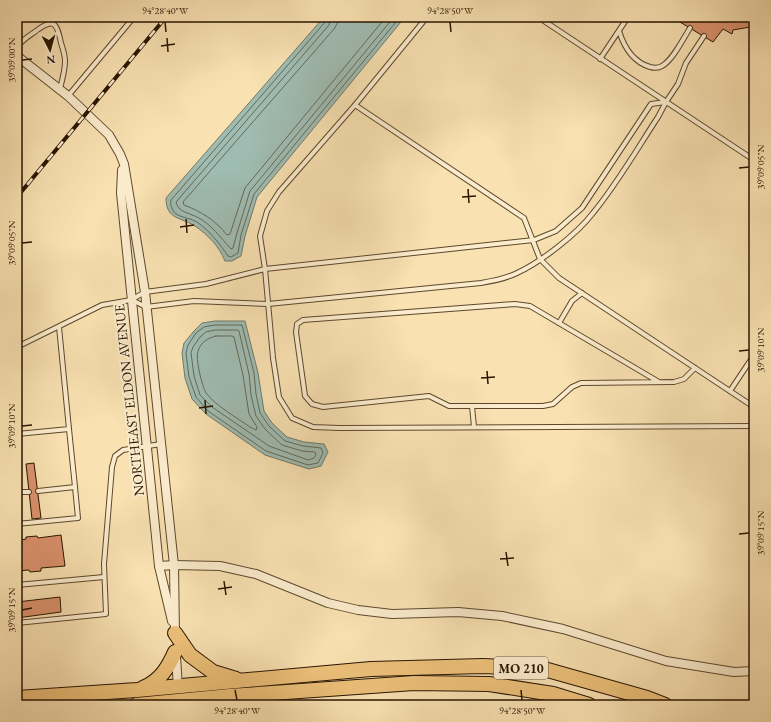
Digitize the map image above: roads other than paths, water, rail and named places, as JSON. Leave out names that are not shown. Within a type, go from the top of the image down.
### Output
[{"type":"highway","points":[[175,632],[190,655],[213,672],[242,681]]},
{"type":"highway","points":[[137,690],[157,680],[169,666],[176,652]]},
{"type":"highway","name":"MO 210","points":[[17,698],[137,690],[371,669],[483,666],[544,669],[633,693],[665,705]]},
{"type":"highway","name":"MO 210","points":[[136,705],[179,703],[230,696],[414,683],[489,684],[553,694],[589,705]]},
{"type":"highway","points":[[216,705],[230,696]]},
{"type":"street","name":"NORTHEAST ELDON AVENUE","points":[[17,56],[60,89],[109,135],[124,164],[145,292],[174,565],[175,632],[179,703]]},
{"type":"street","name":"NORTHEAST ELDON AVENUE","points":[[124,164],[121,192],[159,566],[175,632]]},
{"type":"street","points":[[159,566],[220,566],[256,574],[328,603],[358,610],[392,614],[458,612],[502,616],[563,628],[666,661],[734,672],[754,672]]},
{"type":"lane","points":[[52,23],[53,17]]},
{"type":"lane","points":[[68,96],[134,17]]},
{"type":"lane","points":[[427,17],[355,105],[279,192],[266,212],[260,236],[265,268],[273,358],[279,397],[292,418],[313,427],[339,428],[754,426]]},
{"type":"lane","points":[[538,17],[754,160]]},
{"type":"lane","points":[[600,58],[628,17]]},
{"type":"lane","points":[[17,47],[21,42],[44,25],[52,23],[56,25],[59,31],[65,60],[64,73],[60,89]]},
{"type":"lane","points":[[618,31],[627,50],[635,59],[643,65],[654,68],[662,67],[670,59],[690,28]]},
{"type":"lane","points":[[131,300],[146,307],[194,302],[268,304],[487,282],[499,280],[516,274],[540,259],[578,230],[593,214],[658,117],[678,84],[686,63],[704,36]]},
{"type":"lane","points":[[17,347],[102,305],[131,300],[145,292],[206,284],[265,268],[534,240],[556,231],[582,208],[651,104],[666,102]]},
{"type":"lane","points":[[355,105],[524,218],[534,240],[540,259],[559,278],[754,407]]},
{"type":"lane","points":[[559,323],[572,301],[582,293]]},
{"type":"lane","points":[[659,382],[530,306],[515,304],[303,320],[297,324],[296,332],[305,396],[312,404],[323,408],[429,396],[449,406],[543,406],[552,404],[572,387],[581,383],[674,382],[684,379],[695,368]]},
{"type":"lane","points":[[17,524],[78,518],[59,326]]},
{"type":"lane","points":[[730,391],[754,355]]},
{"type":"lane","points":[[472,406],[474,428]]},
{"type":"lane","points":[[17,434],[69,429]]},
{"type":"lane","points":[[17,623],[106,614],[104,557],[112,467],[115,456],[123,450],[161,444]]},
{"type":"lane","points":[[38,491],[75,487]]},
{"type":"lane","points":[[17,492],[29,492]]},
{"type":"lane","points":[[17,585],[104,577]]},
{"type":"water","points":[[324,17],[405,17],[257,197],[245,236],[241,256],[232,261],[225,261],[213,241],[204,233],[190,223],[171,214],[166,198]]},
{"type":"water","points":[[215,321],[245,321],[258,373],[264,411],[272,423],[287,437],[304,442],[324,444],[328,452],[321,466],[309,469],[265,455],[206,414],[192,399],[185,378],[182,353],[184,343],[202,323]]},
{"type":"railway","points":[[17,197],[166,17]]}]
